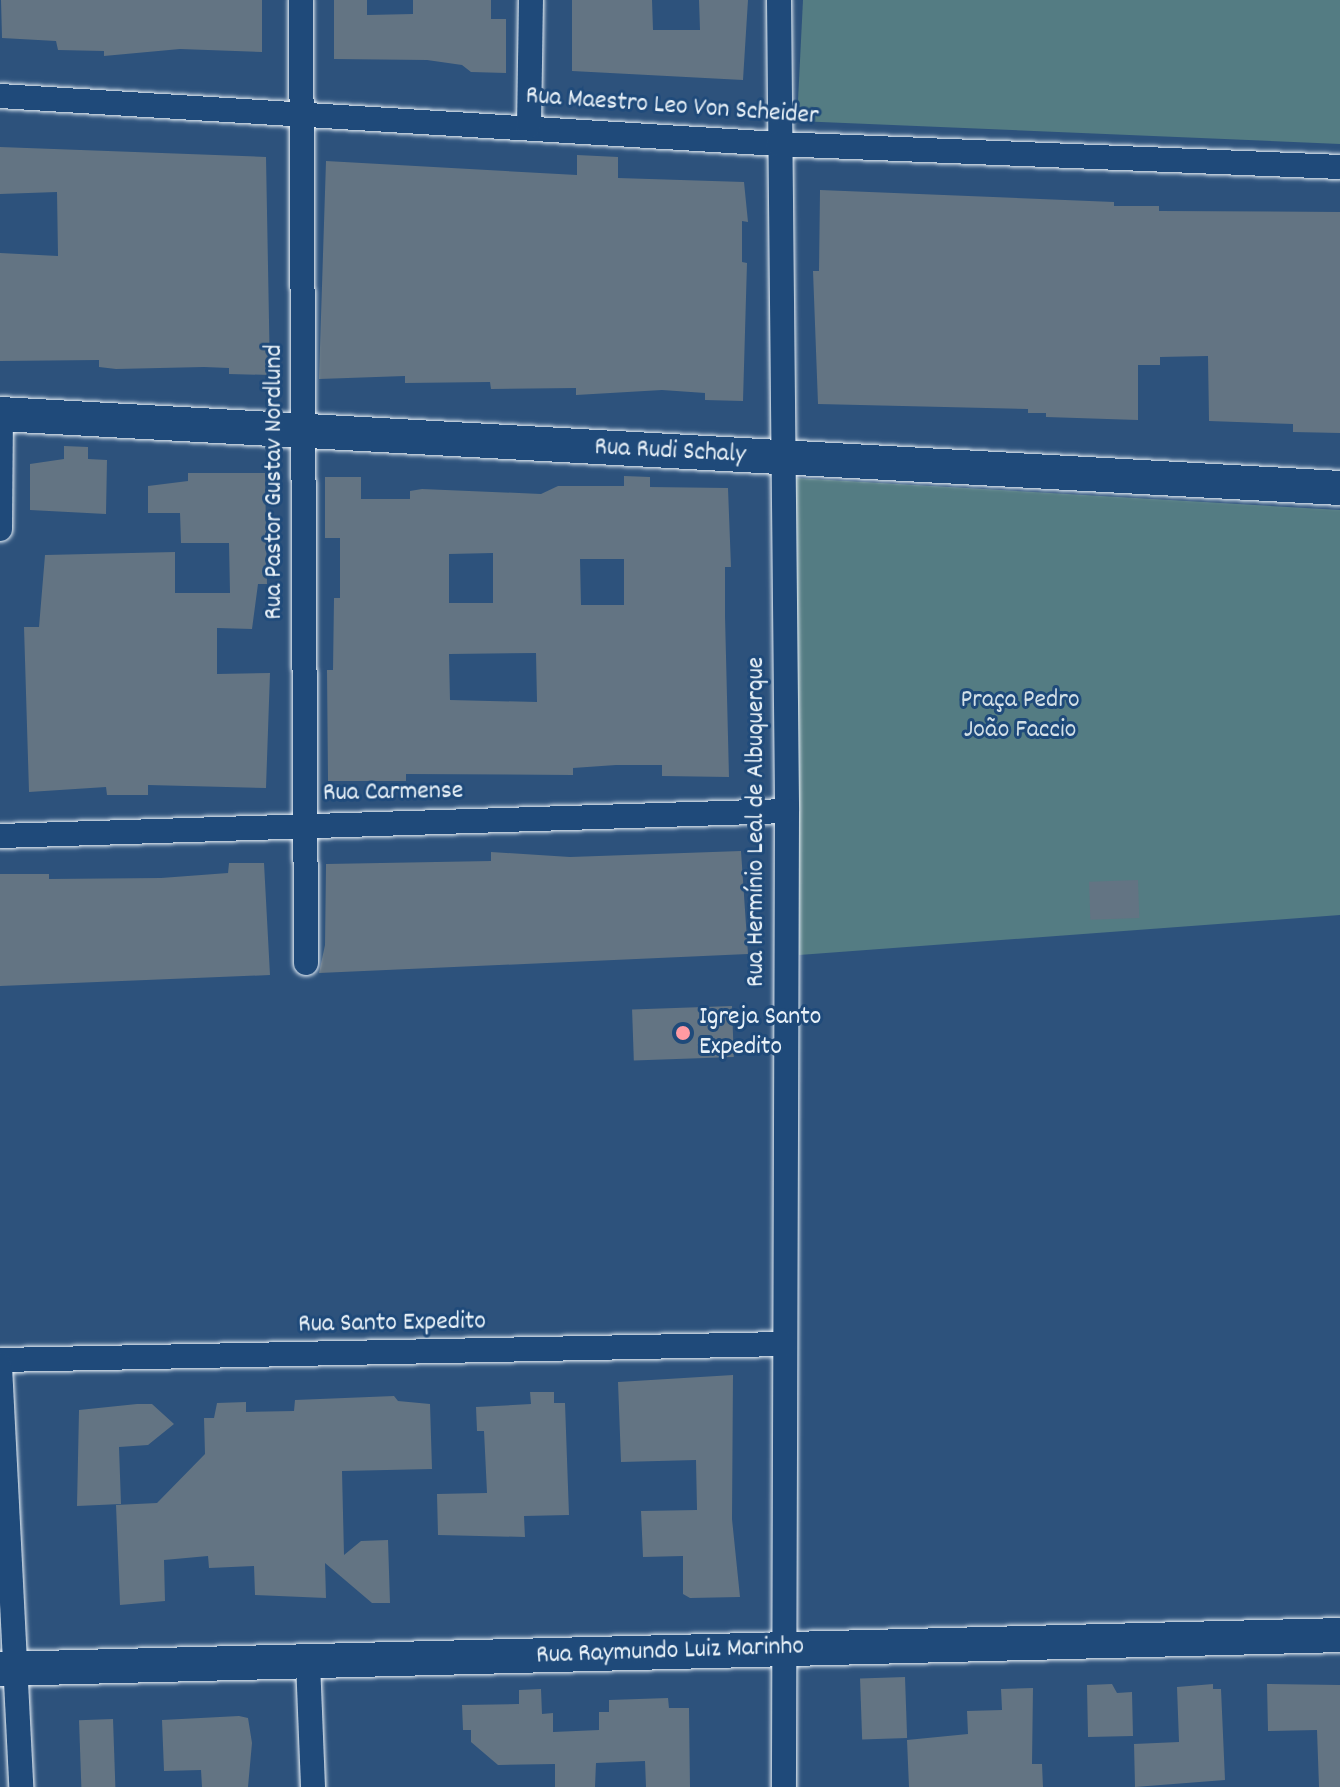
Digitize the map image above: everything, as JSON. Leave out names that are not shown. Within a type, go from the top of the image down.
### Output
[{"type":"street","name":"Rua Pastor Gustav Nordlund","points":[[301,0],[306,963]]},
{"type":"street","points":[[529,126],[531,0]]},
{"type":"street","name":"Rua Hermínio Leal de Albuquerque","points":[[779,0],[781,458],[787,811],[781,1648],[784,1787]]},
{"type":"street","name":"Rua Maestro Leo Von Scheider","points":[[0,96],[302,111],[778,144],[1340,167]]},
{"type":"street","points":[[0,529],[1,414]]},
{"type":"street","name":"Rua Rudi Schaly","points":[[1,414],[1340,488]]},
{"type":"street","name":"Rua Carmense","points":[[0,836],[304,823],[787,811]]},
{"type":"street","name":"Rua Santo Expedito","points":[[0,1360],[785,1344]]},
{"type":"street","points":[[0,1366],[7,1669],[21,1787]]},
{"type":"street","name":"Rua Raymundo Luiz Marinho","points":[[7,1669],[1340,1635]]},
{"type":"street","points":[[308,1662],[313,1787]]},
{"type":"green space","points":[[803,0],[1340,0],[1340,144],[797,121]]},
{"type":"green space","name":"Praça Pedro João Faccio","points":[[796,478],[1340,510],[1340,915],[799,955]]},
{"type":"building","points":[[1,0],[262,0],[262,52],[180,49],[104,56],[104,51],[58,50],[56,41],[2,38]]},
{"type":"building","points":[[334,0],[367,0],[367,15],[413,14],[413,0],[491,0],[491,19],[506,19],[506,73],[471,72],[462,65],[427,60],[334,59]]},
{"type":"building","points":[[572,0],[652,0],[653,30],[700,30],[699,0],[748,0],[743,80],[572,71]]},
{"type":"building","points":[[0,147],[266,157],[270,375],[229,374],[229,368],[204,367],[116,369],[99,367],[99,360],[0,361],[0,253],[58,256],[57,192],[0,194]]},
{"type":"building","points":[[577,155],[618,157],[618,178],[744,182],[748,222],[742,221],[742,262],[747,263],[743,401],[705,400],[705,393],[662,390],[576,395],[576,388],[491,389],[490,382],[405,383],[405,376],[319,379],[326,161],[577,175]]},
{"type":"building","points":[[820,190],[1114,202],[1114,206],[1159,206],[1159,211],[1340,212],[1340,433],[1293,432],[1293,424],[1209,421],[1208,356],[1160,357],[1160,365],[1138,365],[1138,420],[1046,417],[1046,413],[1028,413],[1028,409],[818,404],[813,271],[819,271]]},
{"type":"building","points":[[64,446],[88,447],[88,459],[107,460],[106,514],[30,510],[30,464],[64,459]]},
{"type":"building","points":[[188,473],[265,473],[267,584],[258,584],[252,629],[217,628],[217,674],[270,673],[266,788],[148,785],[148,795],[107,795],[106,787],[29,792],[24,627],[39,627],[45,555],[175,552],[175,593],[230,593],[229,543],[181,543],[180,513],[148,513],[148,486],[188,481]]},
{"type":"building","points":[[624,476],[650,477],[650,487],[728,488],[731,567],[725,567],[725,616],[729,777],[662,776],[662,765],[616,765],[573,768],[573,775],[406,774],[406,781],[328,781],[327,670],[333,670],[334,598],[340,598],[340,538],[325,538],[325,477],[361,477],[361,499],[410,499],[410,491],[422,489],[541,494],[558,486],[624,486]],"holes":[[[493,553],[493,603],[449,603],[449,554]],[[580,559],[624,559],[624,605],[581,605]],[[536,653],[537,702],[450,700],[449,654]]]},
{"type":"building","points":[[741,851],[748,954],[319,973],[325,945],[326,864],[491,861],[491,852],[570,857]]},
{"type":"building","points":[[229,863],[264,863],[270,975],[0,986],[0,874],[49,874],[49,879],[161,878],[228,873]]},
{"type":"building","points":[[1138,880],[1139,918],[1090,920],[1089,882]]},
{"type":"building","name":"Igreja Santo Expedito","points":[[732,1006],[734,1057],[634,1060],[632,1009]]},
{"type":"building","points":[[733,1375],[732,1519],[740,1597],[690,1598],[683,1594],[683,1556],[643,1557],[641,1511],[697,1510],[696,1460],[621,1462],[618,1382]]},
{"type":"building","points":[[530,1392],[554,1392],[554,1403],[565,1403],[569,1515],[524,1516],[525,1537],[438,1535],[437,1494],[487,1493],[484,1431],[477,1431],[476,1407],[531,1404]]},
{"type":"building","points":[[394,1396],[398,1401],[430,1404],[432,1469],[342,1471],[344,1555],[361,1541],[388,1540],[390,1603],[372,1603],[325,1563],[326,1598],[255,1595],[254,1566],[209,1568],[208,1556],[164,1560],[165,1601],[120,1605],[116,1505],[157,1503],[205,1454],[204,1418],[214,1418],[217,1403],[246,1402],[246,1412],[294,1411],[295,1400]]},
{"type":"building","points":[[152,1404],[174,1424],[148,1445],[119,1447],[121,1504],[77,1506],[79,1410]]},
{"type":"building","points":[[905,1677],[907,1738],[862,1740],[860,1679]]},
{"type":"building","points":[[1112,1684],[1117,1693],[1132,1692],[1133,1736],[1088,1737],[1087,1685]]},
{"type":"building","points":[[1213,1684],[1213,1689],[1221,1689],[1225,1780],[1135,1787],[1134,1744],[1179,1742],[1177,1687]]},
{"type":"building","points":[[1267,1684],[1340,1685],[1340,1787],[1319,1787],[1317,1730],[1268,1731]]},
{"type":"building","points":[[1033,1688],[1032,1764],[1042,1764],[1043,1787],[909,1787],[907,1740],[968,1734],[967,1711],[1002,1710],[1001,1689]]},
{"type":"building","points":[[541,1689],[542,1714],[553,1713],[553,1732],[599,1730],[599,1712],[609,1712],[609,1700],[668,1698],[669,1708],[689,1708],[690,1787],[646,1787],[645,1761],[596,1763],[595,1787],[555,1787],[555,1764],[498,1765],[471,1742],[471,1730],[463,1730],[462,1705],[519,1704],[519,1690]]},
{"type":"building","points":[[248,1718],[252,1743],[248,1787],[202,1787],[201,1770],[164,1771],[162,1720]]},
{"type":"building","points":[[113,1719],[115,1787],[81,1787],[79,1720]]},
{"type":"place","name":"Igreja Santo Expedito","points":[[683,1033]]}]
